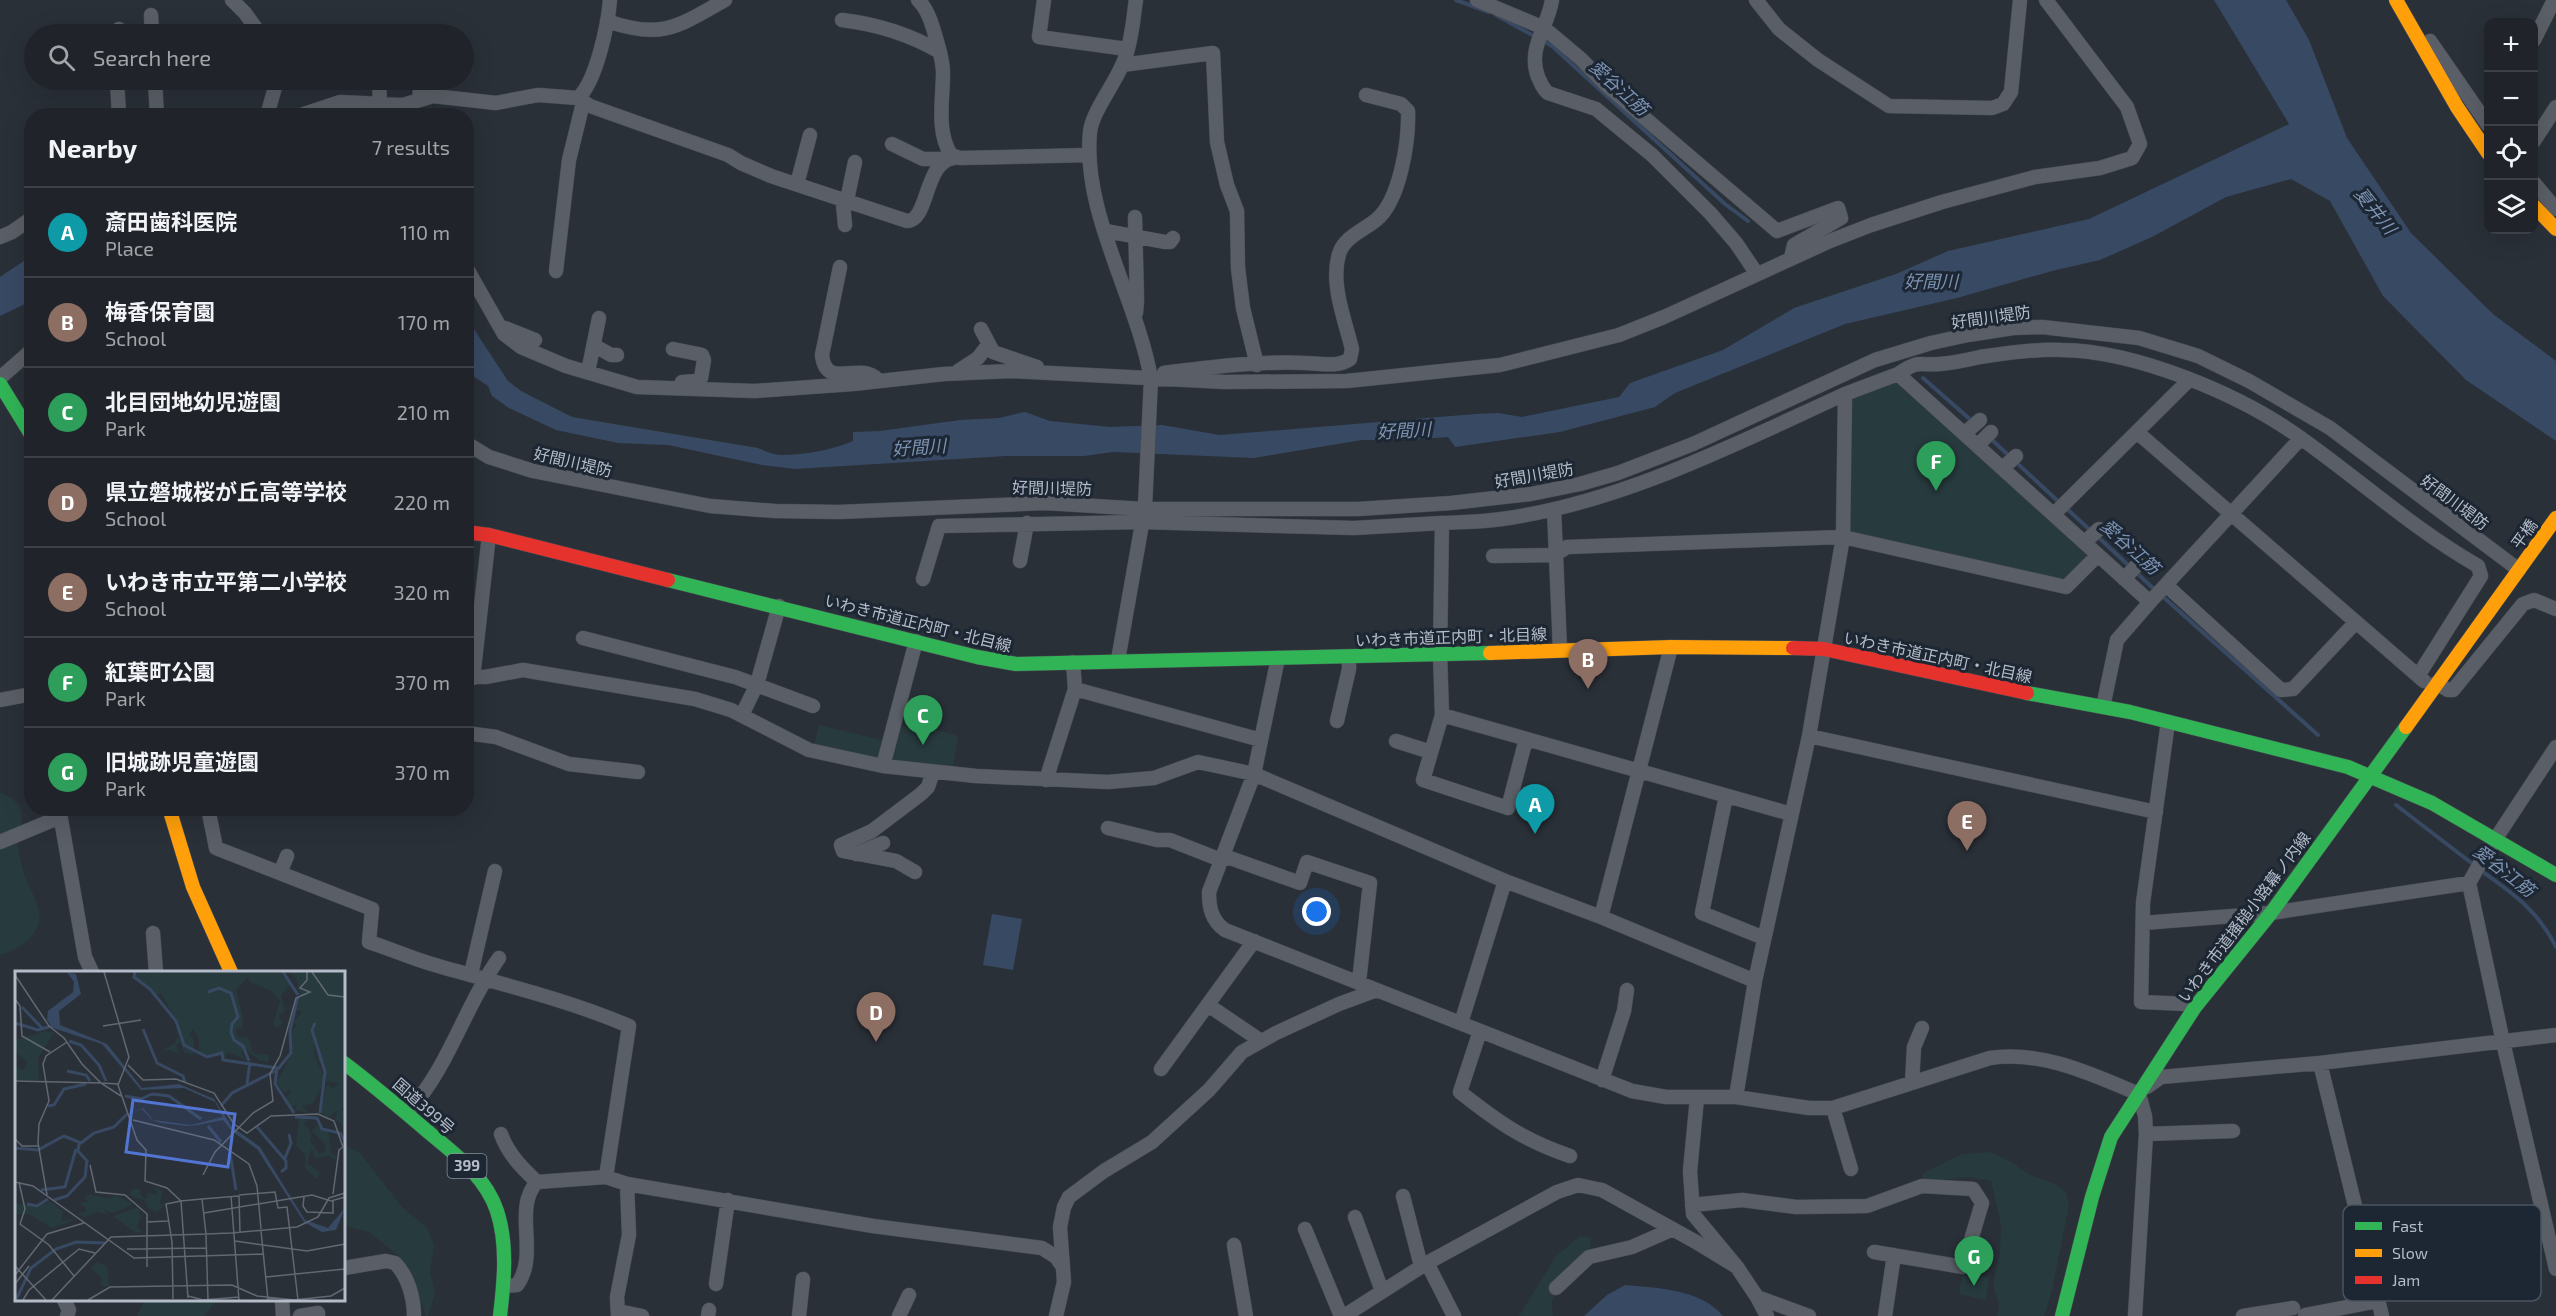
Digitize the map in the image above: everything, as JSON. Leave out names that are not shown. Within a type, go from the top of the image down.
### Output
[{"type":"main road","points":[[2396,0],[2457,107],[2484,147]]},
{"type":"main road","points":[[2538,210],[2556,229]]},
{"type":"main road","points":[[0,384],[24,423]]},
{"type":"main road","name":"平橋","points":[[2519,570],[2556,518]]},
{"type":"main road","name":"いわき市道正内町・北目線","points":[[474,533],[779,606],[977,657],[1016,664],[1671,647],[1754,646],[1824,650],[1995,687],[2103,707],[2322,759],[2432,803],[2556,875]]},
{"type":"main road","name":"いわき市道搔槌小路幕ノ内線","points":[[2062,1316],[2104,1155],[2111,1137],[2195,1007],[2271,913],[2519,570]]},
{"type":"main road","points":[[172,816],[194,887],[231,971]]},
{"type":"main road","name":"国道399号","points":[[345,1063],[378,1088],[474,1172],[492,1197],[501,1224],[504,1286],[500,1316]]},
{"type":"street","points":[[556,271],[569,160],[581,100],[593,78],[610,0]]},
{"type":"street","points":[[607,21],[639,31],[659,31],[694,17],[725,0]]},
{"type":"street","points":[[1044,0],[1039,37],[1127,49]]},
{"type":"street","points":[[1118,660],[1143,513],[1151,379],[1135,318],[1095,198],[1089,155],[1090,129],[1122,64],[1136,0]]},
{"type":"street","points":[[1477,0],[1544,28],[1581,59],[1606,85],[1777,231],[1838,208],[1841,218],[1794,245],[1791,258]]},
{"type":"street","points":[[1552,0],[1544,28],[1537,42],[1534,63],[1543,89],[1596,109],[1652,155],[1711,214],[1736,243],[1757,274]]},
{"type":"street","points":[[1756,0],[1779,29],[1818,60],[1888,106],[1992,108],[2003,104],[2011,92],[2020,0]]},
{"type":"street","points":[[474,281],[504,334],[521,347],[588,372],[637,387],[648,388],[755,391],[854,384],[953,373],[1047,372],[1236,382],[1347,381],[1500,365],[1619,335],[1871,225],[1942,202],[2036,177],[2100,168],[2132,158],[2140,144],[2127,107],[2046,0]]},
{"type":"street","points":[[2407,0],[2444,64],[2484,120]]},
{"type":"street","points":[[2538,32],[2553,0]]},
{"type":"street","points":[[922,1],[940,52],[943,74],[940,109],[950,158]]},
{"type":"street","points":[[238,2],[253,24]]},
{"type":"street","points":[[151,15],[151,24]]},
{"type":"street","points":[[842,20],[878,27],[919,41],[940,52]]},
{"type":"street","points":[[1122,64],[1214,53],[1217,142],[1227,185],[1237,211],[1238,268],[1243,308],[1257,364]]},
{"type":"street","points":[[118,90],[119,108]]},
{"type":"street","points":[[156,90],[157,108]]},
{"type":"street","points":[[269,108],[274,90]]},
{"type":"street","points":[[379,90],[380,104]]},
{"type":"street","points":[[419,100],[420,90]]},
{"type":"street","points":[[322,108],[340,102],[404,105],[440,96],[496,103],[538,95],[581,100],[722,152],[755,170],[912,221],[919,213],[939,165],[950,158]]},
{"type":"street","points":[[1151,379],[1163,374],[1200,368],[1302,362],[1342,364],[1350,359],[1352,349],[1337,282],[1340,250],[1355,234],[1378,219],[1390,201],[1397,186],[1408,124],[1408,111],[1401,104],[1366,96]]},
{"type":"street","points":[[2538,135],[2556,107]]},
{"type":"street","points":[[797,184],[810,135]]},
{"type":"street","points":[[892,144],[923,159],[1089,155]]},
{"type":"street","points":[[845,225],[843,204],[847,200],[855,162]]},
{"type":"street","points":[[2538,188],[2556,209]]},
{"type":"street","points":[[1135,217],[1137,301],[1135,318]]},
{"type":"street","points":[[0,237],[24,224]]},
{"type":"street","points":[[1106,231],[1170,242],[1173,238]]},
{"type":"street","points":[[840,267],[822,355],[825,369],[832,374],[865,373],[873,375],[878,381]]},
{"type":"street","points":[[588,372],[599,318]]},
{"type":"street","points":[[496,321],[516,333],[535,340]]},
{"type":"street","name":"好間川堤防","points":[[474,447],[489,457],[533,471],[710,506],[776,511],[839,512],[1045,503],[1143,513],[1358,508],[1489,500],[1555,490],[1618,473],[1670,454],[1875,360],[1931,343],[1968,335],[2013,328],[2042,327],[2139,338],[2198,356],[2249,381],[2330,428],[2519,570]]},
{"type":"street","points":[[981,329],[988,345],[996,354],[1047,372]]},
{"type":"street","points":[[953,373],[978,358],[988,345]]},
{"type":"street","points":[[595,346],[611,356],[617,355]]},
{"type":"street","points":[[648,388],[654,384],[698,381],[701,378],[704,360],[702,355],[673,349]]},
{"type":"street","points":[[923,579],[939,526],[1027,523],[1143,513],[1354,528],[1500,519],[1554,509],[1633,485],[1709,456],[1845,394],[1898,374],[1911,365],[1923,362],[1937,364],[2011,352],[2063,350],[2124,358],[2189,380],[2248,404],[2301,438],[2443,546],[2478,566],[2481,576],[2418,676]]},
{"type":"street","points":[[0,378],[24,357]]},
{"type":"street","points":[[1898,374],[2003,468],[2060,508],[2085,542],[2124,579],[2152,600]]},
{"type":"street","points":[[2060,508],[2189,380]]},
{"type":"street","points":[[1736,1097],[1755,981],[1809,736],[1843,537],[1845,394]]},
{"type":"street","points":[[1965,434],[1980,420]]},
{"type":"street","points":[[1978,445],[1991,432]]},
{"type":"street","points":[[2138,433],[2418,676],[2434,686],[2453,690],[2523,604],[2534,600],[2556,609]]},
{"type":"street","points":[[2103,707],[2117,640],[2301,438]]},
{"type":"street","points":[[2003,468],[2016,456]]},
{"type":"street","points":[[1554,509],[1560,650]]},
{"type":"street","points":[[1020,561],[1027,523]]},
{"type":"street","points":[[1442,523],[1440,653],[1442,715],[1423,780],[1508,808],[1526,739]]},
{"type":"street","points":[[2085,542],[2099,529]]},
{"type":"street","points":[[474,647],[489,535]]},
{"type":"street","points":[[1493,556],[1555,555],[1567,547],[1843,537],[2066,586],[2098,555]]},
{"type":"street","points":[[2124,579],[2138,564]]},
{"type":"street","points":[[2166,585],[2281,690],[2293,689],[2356,622]]},
{"type":"street","points":[[742,715],[757,684],[779,606]]},
{"type":"street","points":[[583,638],[757,684],[813,706]]},
{"type":"street","points":[[883,766],[916,641]]},
{"type":"street","points":[[1601,917],[1671,647]]},
{"type":"street","points":[[1337,721],[1349,669],[1349,657]]},
{"type":"street","points":[[1278,658],[1254,774],[1209,892],[1210,910],[1219,926],[1632,1091],[1666,1097],[1736,1097],[1809,1108],[1833,1108],[2003,1056],[2076,1067],[2139,1095]]},
{"type":"street","points":[[1046,780],[1075,689],[1073,662]]},
{"type":"street","points":[[474,676],[511,670],[542,672],[696,699],[742,715],[809,750],[883,766],[933,772],[1108,782],[1154,778],[1198,762],[1254,774],[1505,881],[1601,917],[1755,981]]},
{"type":"street","points":[[1075,689],[1261,740]]},
{"type":"street","points":[[2,696],[24,695]]},
{"type":"street","points":[[1442,715],[1791,814]]},
{"type":"street","points":[[2168,722],[2143,903],[2140,1002],[2195,1007]]},
{"type":"street","points":[[474,734],[496,737],[568,764],[638,772]]},
{"type":"street","points":[[1809,736],[2156,812]]},
{"type":"street","points":[[1396,741],[1431,752]]},
{"type":"street","points":[[2556,747],[2471,879],[2503,1042],[2556,1269]]},
{"type":"street","points":[[915,872],[896,861],[855,854],[840,848],[842,844],[872,831],[921,794],[928,787],[933,772]]},
{"type":"street","points":[[1726,796],[1702,913],[1764,938]]},
{"type":"street","points":[[0,842],[54,816]]},
{"type":"street","points":[[61,816],[85,957],[92,971]]},
{"type":"street","points":[[210,816],[216,848],[372,909],[369,942],[434,965],[564,1002],[629,1026],[606,1177]]},
{"type":"street","points":[[1108,828],[1170,840],[1221,860],[1230,858],[1300,883],[1307,862],[1370,883],[1359,982]]},
{"type":"street","points":[[855,854],[883,843]]},
{"type":"street","points":[[280,873],[287,856]]},
{"type":"street","points":[[471,974],[495,871]]},
{"type":"street","points":[[2143,923],[2271,913],[2471,879]]},
{"type":"street","points":[[1461,1023],[1505,881]]},
{"type":"street","points":[[153,933],[156,971]]},
{"type":"street","points":[[1161,1070],[1254,941]]},
{"type":"street","points":[[407,1113],[426,1092],[485,978],[499,958]]},
{"type":"street","points":[[1056,1316],[1064,1282],[1060,1227],[1064,1207],[1069,1197],[1104,1171],[1152,1142],[1209,1090],[1242,1052],[1339,1004],[1377,990]]},
{"type":"street","points":[[1602,1080],[1624,1011],[1627,990]]},
{"type":"street","points":[[1208,1005],[1261,1041]]},
{"type":"street","points":[[1912,1083],[1914,1047],[1922,1028]]},
{"type":"street","points":[[1480,1031],[1460,1092],[1503,1126],[1546,1148],[1570,1156]]},
{"type":"street","points":[[2139,1095],[2161,1077],[2320,1063],[2556,1035]]},
{"type":"street","points":[[2320,1063],[2355,1205]]},
{"type":"street","points":[[2135,1316],[2146,1134],[2145,1116],[2139,1095]]},
{"type":"street","points":[[1697,1098],[1690,1171],[1693,1214],[1737,1267],[1757,1296],[1767,1316]]},
{"type":"street","points":[[1833,1108],[1851,1169]]},
{"type":"street","points":[[2146,1134],[2233,1131]]},
{"type":"street","points":[[501,1134],[514,1158],[537,1182]]},
{"type":"street","points":[[537,1182],[606,1177],[627,1184],[873,1226],[1042,1248],[1056,1257],[1063,1267]]},
{"type":"street","points":[[504,1286],[517,1285],[524,1275],[528,1255],[526,1198],[537,1182]]},
{"type":"street","points":[[627,1184],[628,1235],[617,1297],[618,1314],[642,1316]]},
{"type":"street","points":[[1305,1229],[1342,1316],[1424,1264],[1557,1192],[1578,1185],[1602,1190],[1737,1267]]},
{"type":"street","points":[[1692,1204],[1742,1200],[1796,1207],[1867,1206],[1922,1186],[1973,1189],[1982,1203],[1962,1267],[1874,1252]]},
{"type":"street","points":[[1403,1196],[1424,1264],[1454,1316]]},
{"type":"street","points":[[716,1284],[729,1200]]},
{"type":"street","points":[[1355,1217],[1382,1291]]},
{"type":"street","points":[[1556,1288],[1589,1257],[1632,1247],[1673,1229]]},
{"type":"street","points":[[1234,1245],[1246,1316]]},
{"type":"street","points":[[1885,1316],[1894,1255]]},
{"type":"street","points":[[345,1268],[393,1262],[405,1278],[410,1313]]},
{"type":"street","points":[[799,1316],[803,1279]]},
{"type":"street","points":[[899,1316],[909,1295]]},
{"type":"street","points":[[1757,1296],[1809,1316]]},
{"type":"street","points":[[65,1301],[69,1310],[68,1316]]},
{"type":"street","points":[[282,1301],[283,1316]]},
{"type":"street","points":[[2243,1316],[2299,1312],[2378,1301],[2382,1316]]},
{"type":"street","points":[[300,1316],[318,1313],[318,1316]]},
{"type":"green space","points":[[1898,374],[2098,555],[2066,587],[1843,537],[1845,394]]},
{"type":"green space","points":[[819,725],[889,742],[883,765],[813,750]]},
{"type":"green space","points":[[896,725],[932,732],[934,729],[958,736],[952,772],[894,765],[888,755]]},
{"type":"green space","points":[[0,792],[15,801],[21,810],[19,853],[39,916],[39,923],[30,939],[3,955],[0,954]]},
{"type":"green space","points":[[345,1145],[360,1153],[402,1207],[427,1228],[434,1245],[430,1271],[435,1294],[428,1316],[426,1316],[416,1285],[401,1258],[369,1232],[345,1226]]},
{"type":"green space","points":[[1990,1152],[2013,1163],[2028,1174],[2057,1185],[2066,1192],[2069,1205],[2052,1291],[2044,1316],[1997,1316],[1999,1305],[1993,1285],[2000,1252],[2001,1225],[1991,1181],[1968,1177],[1924,1182],[1922,1174],[1962,1154]]},
{"type":"green space","points":[[1580,1236],[1591,1238],[1590,1248],[1555,1292],[1552,1303],[1553,1316],[1519,1316],[1556,1256]]},
{"type":"green space","points":[[1963,1273],[1989,1278],[1986,1300],[1959,1294]]},
{"type":"green space","points":[[144,1301],[216,1301],[204,1316],[137,1316]]},
{"type":"water","points":[[2214,0],[2286,0],[2309,40],[2347,138],[2411,233],[2493,314],[2556,361],[2556,441],[2466,380],[2383,296],[2330,201],[2291,179],[2226,197],[2152,237],[2100,260],[1957,298],[1845,324],[1675,393],[1655,407],[1560,432],[1455,447],[1448,437],[1362,440],[1254,458],[1113,452],[1084,456],[1006,456],[795,469],[762,465],[668,445],[618,443],[556,430],[509,408],[492,396],[488,386],[474,377],[474,329],[508,381],[521,391],[572,417],[758,448],[781,455],[808,453],[836,447],[853,441],[853,432],[999,418],[1025,412],[1050,421],[1110,427],[1162,425],[1220,435],[1475,414],[1498,413],[1522,417],[1619,397],[1630,383],[1723,350],[1794,308],[1896,274],[1948,251],[2089,219],[2289,124]]},
{"type":"water","points":[[24,261],[24,304],[0,316],[0,277]]},
{"type":"water","points":[[992,914],[1022,919],[1013,970],[983,965]]},
{"type":"water","points":[[1625,1285],[1678,1291],[1691,1295],[1714,1307],[1723,1316],[1584,1316],[1607,1295]]},
{"type":"waterway","name":"愛谷江筋","points":[[1456,0],[1489,12]]},
{"type":"waterway","name":"愛谷江筋","points":[[1496,15],[1552,46],[1725,204],[1748,221]]},
{"type":"waterway","name":"愛谷江筋","points":[[1923,378],[1972,421]]},
{"type":"waterway","name":"愛谷江筋","points":[[1991,439],[2060,503]]},
{"type":"waterway","name":"愛谷江筋","points":[[2066,508],[2091,531]]},
{"type":"waterway","name":"愛谷江筋","points":[[2097,536],[2155,590]]},
{"type":"waterway","name":"愛谷江筋","points":[[2161,595],[2318,735]]},
{"type":"waterway","name":"愛谷江筋","points":[[2396,805],[2474,865]]},
{"type":"waterway","name":"愛谷江筋","points":[[2480,870],[2532,912],[2556,947]]},
{"type":"traffic: fast","points":[[0,384],[24,423]]},
{"type":"traffic: fast","points":[[668,580],[977,657],[1016,664],[1490,653]]},
{"type":"traffic: fast","points":[[2027,693],[2130,712],[2348,767],[2432,803],[2556,875]]},
{"type":"traffic: fast","points":[[2062,1316],[2092,1197],[2111,1137],[2195,1007],[2271,913],[2406,727]]},
{"type":"traffic: fast","points":[[345,1064],[457,1156],[485,1186],[497,1211],[503,1237],[504,1277],[500,1316]]},
{"type":"traffic: slow","points":[[2396,0],[2457,107],[2484,147]]},
{"type":"traffic: slow","points":[[2538,210],[2556,229]]},
{"type":"traffic: slow","points":[[2406,727],[2556,518]]},
{"type":"traffic: slow","points":[[1490,653],[1671,647],[1793,648]]},
{"type":"traffic: slow","points":[[171,816],[193,887],[231,971]]},
{"type":"traffic: jam","points":[[474,533],[668,580]]},
{"type":"traffic: jam","points":[[1793,648],[1824,649],[2027,693]]},
{"type":"place","name":"紅葉町公園","points":[[1936,491]]},
{"type":"place","name":"梅香保育園","points":[[1588,689]]},
{"type":"place","name":"北目団地幼児遊園","points":[[923,745]]},
{"type":"place","name":"斎田歯科医院","points":[[1535,834]]},
{"type":"place","name":"いわき市立平第二小学校","points":[[1967,851]]},
{"type":"place","name":"県立磐城桜が丘高等学校","points":[[876,1042]]},
{"type":"place","name":"旧城跡児童遊園","points":[[1974,1286]]},
{"type":"water label","name":"夏井川","points":[[2375,211]]},
{"type":"water label","name":"好間川","points":[[1931,282]]},
{"type":"water label","name":"好間川","points":[[1404,431]]},
{"type":"water label","name":"好間川","points":[[919,448]]}]
